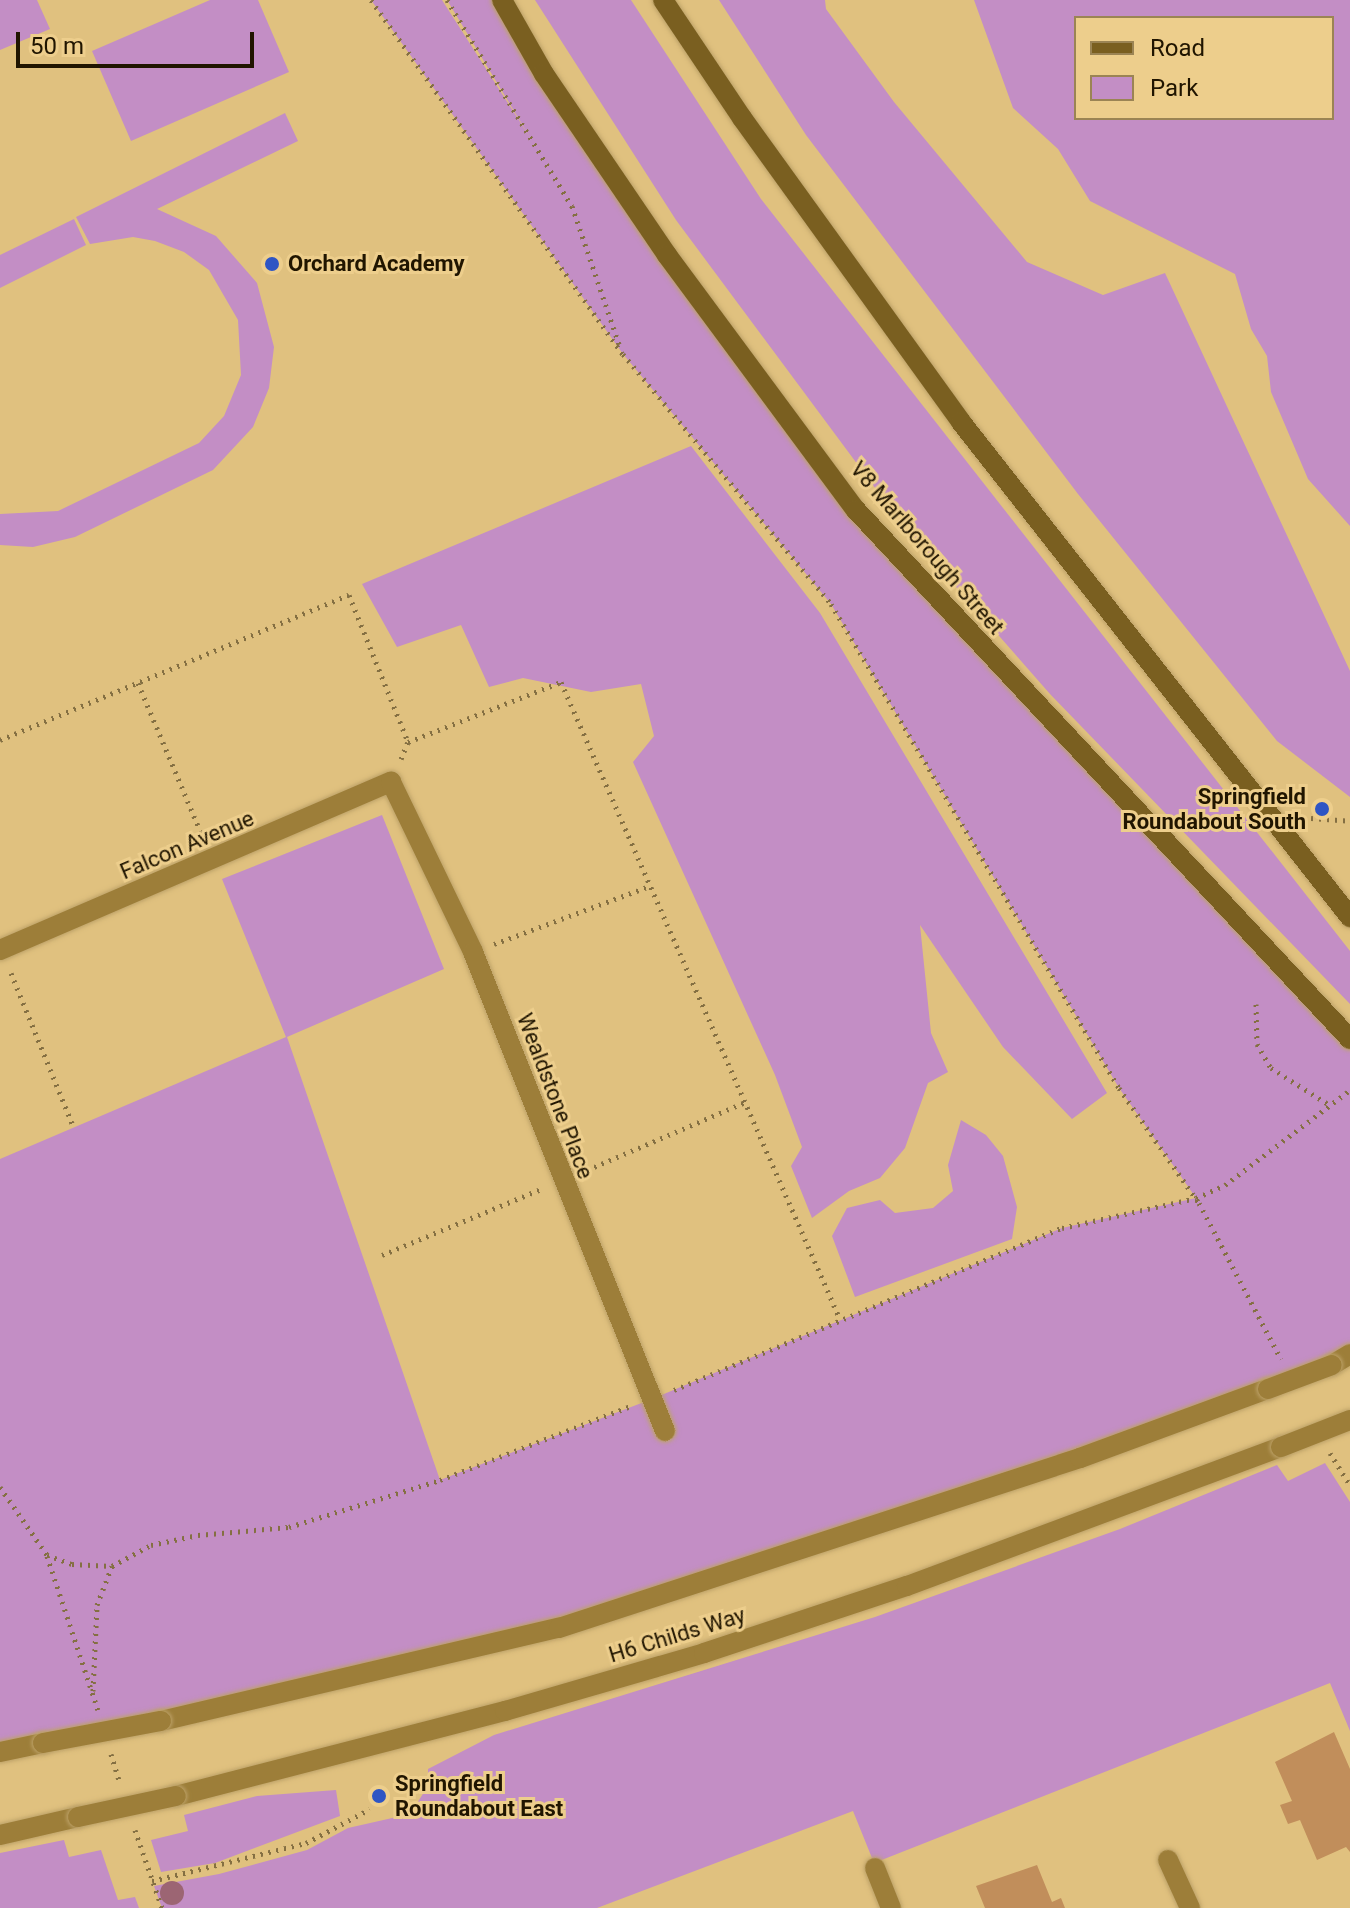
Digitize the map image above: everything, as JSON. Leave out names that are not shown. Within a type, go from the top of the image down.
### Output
[{"type":"main road","name":"V8 Marlborough Street","points":[[502,0],[544,74],[667,255],[856,510],[1345,1034]]},
{"type":"main road","points":[[663,0],[742,118],[961,422],[1350,917]]},
{"type":"street","name":"Falcon Avenue","points":[[1,950],[391,782]]},
{"type":"street","name":"Wealdstone Place","points":[[391,782],[473,952],[665,1431]]},
{"type":"street","name":"H6 Childs Way","points":[[0,1752],[161,1721],[559,1628],[1080,1458],[1332,1365],[1350,1354]]},
{"type":"street","name":"H6 Childs Way","points":[[0,1835],[176,1796],[704,1653],[907,1586],[1350,1420]]},
{"type":"street","points":[[1168,1860],[1190,1908]]},
{"type":"street","points":[[875,1868],[891,1908]]},
{"type":"path","points":[[371,0],[623,354],[831,604],[1111,1075],[1196,1198],[1288,1373]]},
{"type":"path","points":[[447,0],[572,206],[623,354]]},
{"type":"path","points":[[0,740],[349,595],[408,742],[561,682],[647,887],[748,1101],[840,1319]]},
{"type":"path","points":[[138,683],[212,861]]},
{"type":"path","points":[[1311,818],[1350,821]]},
{"type":"path","points":[[473,952],[647,887]]},
{"type":"path","points":[[1,950],[74,1128]]},
{"type":"path","points":[[1256,1004],[1257,1044],[1271,1068],[1331,1106]]},
{"type":"path","points":[[0,1487],[47,1555],[72,1564],[112,1566],[151,1545],[304,1523],[440,1480],[652,1399],[1062,1228],[1196,1198],[1225,1185],[1350,1090]]},
{"type":"path","points":[[1325,1444],[1350,1485]]},
{"type":"path","points":[[93,1695],[97,1605],[112,1566]]},
{"type":"path","points":[[152,1881],[306,1843],[370,1809]]},
{"type":"green space","points":[[0,0],[37,0],[50,29],[0,50]]},
{"type":"green space","points":[[210,0],[258,0],[289,72],[131,141],[92,51]]},
{"type":"green space","points":[[371,0],[442,0],[531,139],[447,0],[502,0],[544,74],[856,510],[1350,1039],[1350,1354],[559,1628],[0,1752],[0,1159],[286,1037],[222,879],[382,815],[444,969],[287,1037],[440,1480],[652,1399],[1062,1228],[1196,1198],[1119,1088],[831,604],[623,354]]},
{"type":"green space","points":[[535,0],[631,0],[761,199],[1350,951],[1350,1004],[1050,694],[907,531],[676,220]]},
{"type":"green space","points":[[719,0],[825,0],[826,9],[894,102],[1027,262],[1103,295],[1165,273],[1350,671],[1350,797],[1277,741],[1078,494],[806,135]]},
{"type":"green space","points":[[974,0],[1350,0],[1350,526],[1308,479],[1271,392],[1267,356],[1251,329],[1235,274],[1090,201],[1058,149],[1013,108]]},
{"type":"green space","points":[[285,113],[298,141],[157,209],[216,236],[257,283],[274,347],[269,388],[253,427],[213,470],[75,537],[33,547],[0,545],[0,514],[58,511],[199,443],[224,416],[241,375],[238,320],[209,270],[184,252],[155,241],[133,237],[90,244],[76,217]]},
{"type":"green space","points":[[74,219],[86,245],[0,288],[0,255]]},
{"type":"green space","points":[[691,446],[820,613],[1107,1093],[1072,1119],[1003,1047],[920,925],[931,1033],[948,1072],[928,1083],[905,1148],[880,1178],[849,1191],[812,1218],[791,1166],[802,1147],[775,1075],[633,762],[654,736],[641,684],[591,692],[523,678],[489,687],[461,625],[397,647],[362,584]]},
{"type":"green space","points":[[961,1120],[986,1135],[1003,1156],[1017,1207],[1012,1239],[855,1297],[832,1236],[847,1208],[880,1200],[895,1213],[933,1208],[953,1191],[948,1165]]},
{"type":"green space","points":[[1325,1463],[1350,1502],[1350,1731],[1330,1683],[874,1863],[853,1811],[597,1908],[162,1908],[154,1886],[219,1874],[307,1850],[348,1828],[410,1814],[428,1786],[428,1769],[494,1735],[875,1617],[1120,1529],[1277,1465],[1288,1481]]},
{"type":"green space","points":[[336,1790],[340,1816],[215,1863],[161,1872],[151,1840],[188,1831],[184,1815],[257,1796]]},
{"type":"green space","points":[[64,1840],[69,1857],[101,1850],[118,1900],[135,1897],[139,1908],[0,1908],[0,1853]]},
{"type":"building","points":[[1334,1732],[1350,1769],[1350,1852],[1346,1847],[1317,1860],[1300,1820],[1288,1824],[1280,1805],[1292,1801],[1275,1762]]},
{"type":"building","points":[[1037,1865],[1052,1902],[1061,1898],[1065,1908],[985,1908],[976,1886]]},
{"type":"place","name":"Orchard Academy","points":[[272,264]]},
{"type":"place","name":"Springfield Roundabout South","points":[[1322,809]]},
{"type":"place","name":"Springfield Roundabout East","points":[[379,1796]]}]
